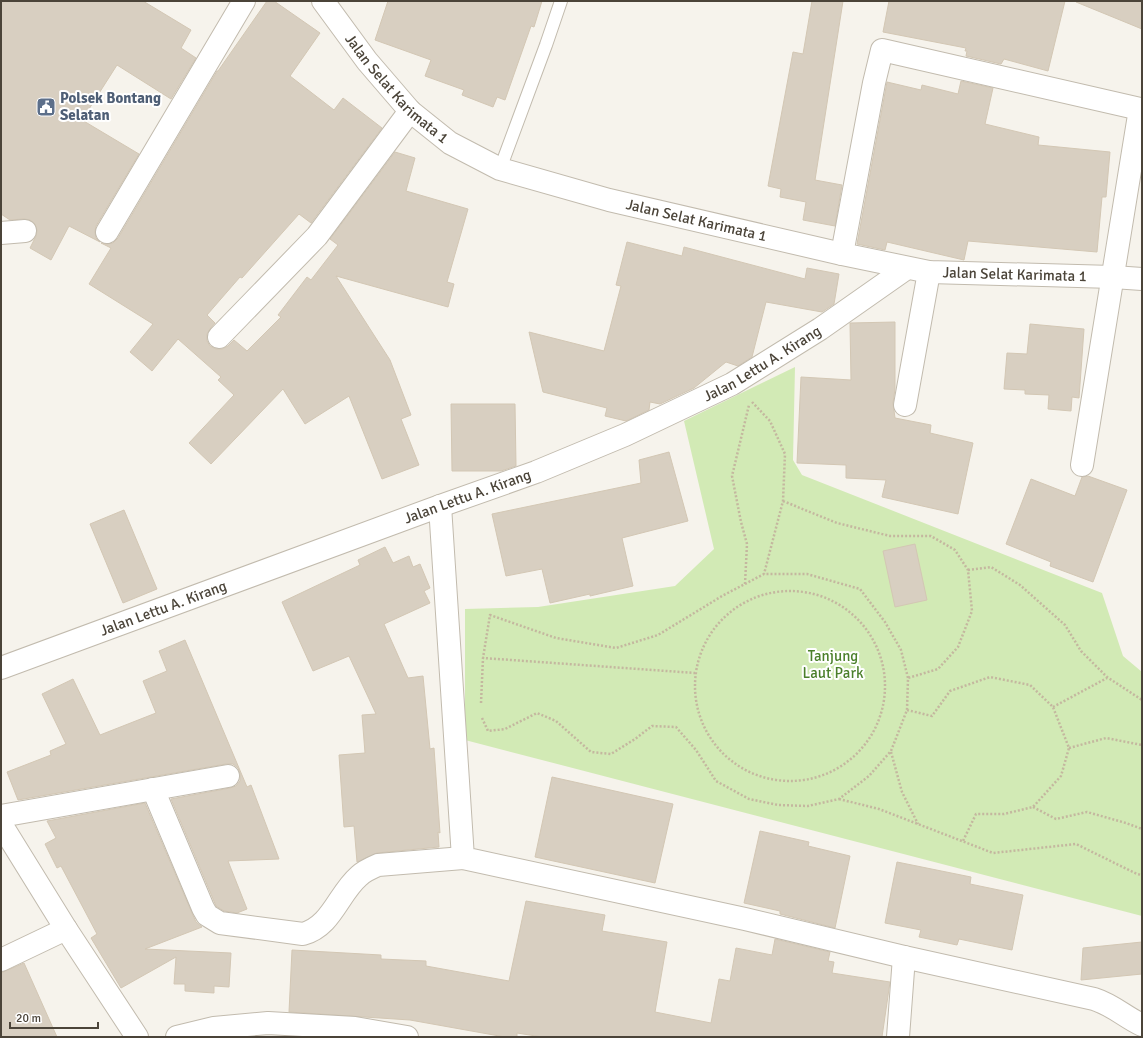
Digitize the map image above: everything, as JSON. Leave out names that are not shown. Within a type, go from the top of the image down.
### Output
[{"type":"street","points":[[107,232],[244,1]]},
{"type":"street","name":"Jalan Selat Karimata 1","points":[[324,1],[367,61],[410,110],[450,143],[500,169],[609,200],[842,254],[929,272],[1142,279]]},
{"type":"street","points":[[842,254],[874,83],[882,50],[1140,109],[1082,465]]},
{"type":"street","points":[[219,337],[317,236],[410,110]]},
{"type":"street","points":[[1,234],[25,231]]},
{"type":"street","name":"Jalan Lettu A. Kirang","points":[[1,668],[536,472],[610,441],[732,384],[820,329],[907,268]]},
{"type":"street","points":[[905,405],[929,272]]},
{"type":"street","points":[[440,506],[463,858]]},
{"type":"street","points":[[1,816],[228,776]]},
{"type":"street","points":[[153,789],[202,908],[207,915],[220,923],[303,934],[311,932],[327,919],[352,883],[368,869],[378,865],[463,858],[753,921],[904,957],[1094,999],[1106,1003],[1122,1012],[1128,1019],[1142,1025]]},
{"type":"street","points":[[1,824],[66,930],[137,1037]]},
{"type":"street","points":[[1,960],[66,930]]},
{"type":"street","points":[[898,1037],[904,957]]},
{"type":"street","points":[[177,1037],[214,1028],[268,1023],[354,1028],[407,1037]]},
{"type":"lane","points":[[500,169],[561,1]]},
{"type":"path","points":[[745,584],[747,544],[732,476],[750,401],[770,421],[785,454],[783,501],[764,574]]},
{"type":"path","points":[[783,501],[837,523],[890,536],[931,536],[955,550],[968,570],[972,611],[958,647],[938,669],[908,678]]},
{"type":"path","points":[[968,570],[991,567],[1020,585],[1065,625],[1081,651],[1107,677],[1142,700]]},
{"type":"path","points":[[481,709],[483,658],[490,615],[556,638],[616,648],[658,635],[722,596],[764,574],[807,574],[860,589],[885,622],[901,650],[908,678],[907,710],[891,752],[869,776],[839,798],[808,806],[778,805],[749,799],[716,781],[696,750],[676,727],[652,726],[611,754],[591,752],[556,721],[537,713],[505,729],[488,731],[481,716]]},
{"type":"path","points":[[804,591],[839,604],[867,629],[883,662],[886,700],[873,735],[848,763],[815,779],[778,781],[742,769],[714,744],[698,710],[695,673],[708,637],[732,609],[766,593],[804,591]]},
{"type":"path","points":[[483,658],[695,673]]},
{"type":"path","points":[[907,710],[932,716],[950,691],[990,677],[1030,685],[1053,707],[1069,748],[1061,776],[1033,807],[1004,814],[976,814],[963,841]]},
{"type":"path","points":[[1053,707],[1107,677]]},
{"type":"path","points":[[1069,748],[1106,738],[1142,745]]},
{"type":"path","points":[[891,752],[902,792],[918,824]]},
{"type":"path","points":[[839,798],[879,809],[993,853],[1076,844],[1137,874],[1142,875]]},
{"type":"path","points":[[1033,807],[1056,819],[1087,812],[1126,823],[1142,830]]},
{"type":"green space","name":"Tanjung Laut Park","points":[[795,367],[793,460],[802,475],[1102,593],[1123,656],[1142,672],[1142,916],[465,740],[465,609],[538,607],[675,586],[714,549],[684,421]]},
{"type":"building","name":"Polsek Bontang Selatan","points":[[1,1],[143,1],[191,30],[181,48],[196,58],[171,99],[117,65],[82,120],[139,154],[96,226],[96,238],[100,242],[69,226],[51,260],[30,248],[36,236],[37,230],[35,224],[30,220],[24,219],[10,220],[1,214]]},
{"type":"building","points":[[267,1],[274,1],[320,33],[290,76],[334,110],[343,98],[382,128],[311,223],[299,214],[207,315],[215,323],[207,334],[207,341],[210,346],[216,349],[222,349],[234,340],[247,351],[281,317],[278,315],[307,277],[311,280],[338,245],[330,239],[395,152],[415,158],[406,191],[468,209],[447,282],[454,284],[448,307],[336,276],[390,360],[411,415],[401,419],[419,465],[382,479],[349,396],[305,424],[283,389],[211,464],[189,443],[234,395],[218,380],[221,377],[178,339],[152,371],[130,352],[153,324],[89,284],[111,248],[101,243],[113,243],[118,238],[217,71]]},
{"type":"building","points":[[388,1],[542,1],[534,27],[531,26],[505,100],[497,97],[493,107],[462,95],[464,90],[425,76],[431,60],[375,40]]},
{"type":"building","points":[[812,1],[843,1],[815,180],[842,185],[835,226],[803,220],[806,202],[780,197],[781,189],[768,186],[793,52],[803,54]]},
{"type":"building","points":[[889,1],[1065,1],[1048,71],[1004,59],[1001,64],[966,56],[966,48],[883,32]]},
{"type":"building","points":[[1142,1],[1142,29],[1076,2]]},
{"type":"building","points":[[961,81],[993,88],[985,124],[1039,137],[1038,145],[1110,152],[1106,197],[1102,197],[1097,252],[968,241],[964,260],[887,242],[885,250],[857,244],[887,82],[921,90],[922,85],[958,94]]},
{"type":"building","points":[[627,242],[682,256],[684,247],[805,279],[807,268],[839,274],[834,304],[822,312],[766,302],[752,357],[738,366],[726,362],[694,388],[660,404],[650,402],[649,410],[626,421],[605,416],[607,408],[543,392],[529,332],[604,351],[621,286],[616,285]]},
{"type":"building","points":[[895,322],[895,389],[893,403],[895,418],[931,425],[930,433],[973,443],[958,514],[882,497],[886,480],[846,478],[846,465],[797,463],[801,377],[851,380],[850,323]]},
{"type":"building","points":[[1030,324],[1084,329],[1079,398],[1072,397],[1071,411],[1048,409],[1049,395],[1025,394],[1025,390],[1004,389],[1007,353],[1027,354]]},
{"type":"building","points":[[451,404],[515,404],[516,466],[501,471],[452,471]]},
{"type":"building","points":[[669,452],[688,521],[622,538],[633,586],[550,603],[542,569],[506,576],[492,514],[641,483],[639,460]]},
{"type":"building","points":[[1088,476],[1127,490],[1093,582],[1050,566],[1051,562],[1006,544],[1031,479],[1075,496],[1082,477]]},
{"type":"building","points":[[124,510],[157,589],[123,603],[90,524]]},
{"type":"building","points":[[915,544],[927,600],[895,607],[883,551]]},
{"type":"building","points":[[385,547],[393,563],[409,556],[413,567],[420,564],[430,588],[424,591],[430,603],[384,624],[408,678],[423,676],[430,749],[434,748],[440,833],[438,832],[439,847],[377,853],[357,862],[354,826],[344,827],[339,755],[365,753],[362,715],[376,714],[349,656],[313,671],[282,602],[360,565],[358,560]]},
{"type":"building","points":[[185,640],[247,787],[251,785],[279,859],[228,861],[247,909],[237,913],[224,911],[216,906],[171,799],[236,786],[240,781],[240,774],[238,768],[233,764],[18,800],[7,772],[51,755],[50,751],[66,744],[42,694],[73,679],[100,735],[156,713],[143,681],[167,671],[159,651]]},
{"type":"building","points":[[552,777],[673,804],[655,883],[535,857]]},
{"type":"building","points":[[145,803],[196,922],[202,927],[145,949],[231,953],[229,987],[214,986],[214,993],[185,991],[185,984],[174,984],[176,957],[121,988],[91,938],[97,934],[61,866],[57,868],[45,844],[56,838],[47,821]]},
{"type":"building","points":[[760,831],[809,842],[808,846],[850,856],[835,928],[780,914],[780,911],[744,903]]},
{"type":"building","points":[[897,862],[971,877],[970,884],[1023,895],[1012,950],[959,939],[957,945],[919,937],[921,930],[885,923]]},
{"type":"building","points":[[526,901],[605,915],[602,931],[667,942],[655,1012],[711,1023],[719,979],[730,981],[736,948],[772,955],[775,939],[830,952],[828,961],[834,962],[832,973],[890,982],[882,1037],[542,1037],[517,1033],[517,1037],[505,1037],[410,1020],[289,1012],[292,950],[381,955],[381,959],[426,961],[426,966],[509,981]]},
{"type":"building","points":[[1142,942],[1142,974],[1081,980],[1083,948]]},
{"type":"building","points":[[24,963],[57,1037],[1,1037],[1,973]]},
{"type":"place","name":"Polsek Bontang Selatan","points":[[46,107]]}]
